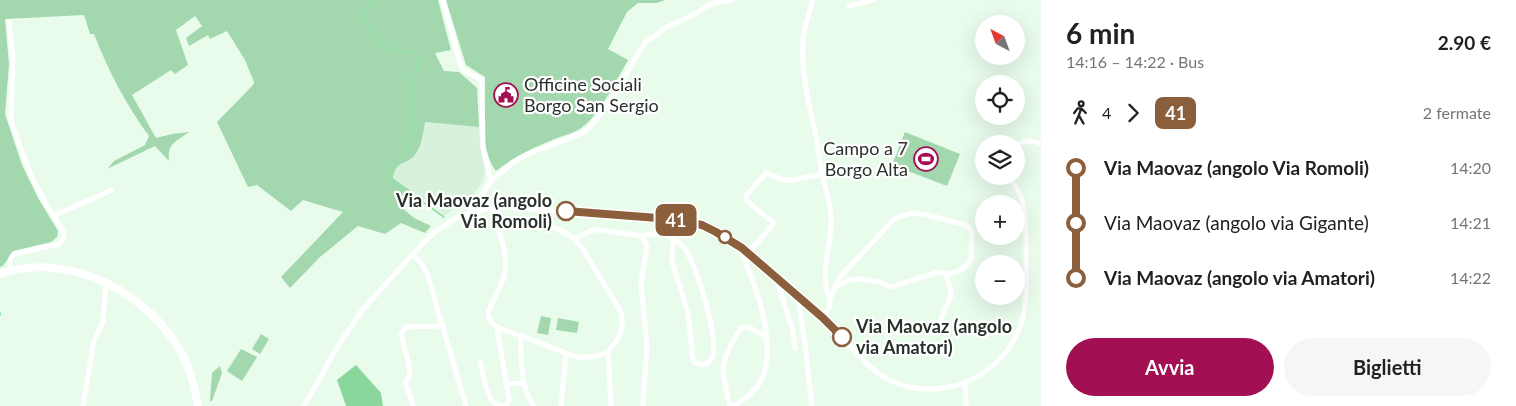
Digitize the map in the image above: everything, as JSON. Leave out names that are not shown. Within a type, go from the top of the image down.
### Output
[{"type":"main road","points":[[0,274],[11,271],[45,268],[77,272],[106,283],[129,295],[155,318],[173,340],[184,359],[198,406]]},
{"type":"street","points":[[443,0],[463,70],[482,80],[483,148],[491,181]]},
{"type":"street","points":[[469,214],[491,181],[512,163],[528,154],[582,133],[590,127],[616,93],[646,42],[667,27],[695,14],[712,3],[732,0]]},
{"type":"street","points":[[813,0],[803,39],[803,61],[831,217],[826,262],[826,280],[830,299]]},
{"type":"street","points":[[849,6],[873,0]]},
{"type":"street","points":[[9,22],[14,58],[11,121],[30,173],[64,236],[62,241],[51,246],[14,254],[10,258],[9,263],[11,271]]},
{"type":"street","points":[[1025,142],[1041,144]]},
{"type":"street","points":[[748,254],[774,222],[747,201],[746,196],[766,173],[784,180],[794,180],[822,174]]},
{"type":"street","points":[[304,406],[338,346],[355,321],[378,293],[435,232],[456,218],[503,206],[686,221],[702,225],[742,248],[823,318],[872,369],[896,383],[923,390],[965,383],[982,374],[999,361],[1016,337],[1022,323],[1026,302],[1025,214],[1022,200],[1014,185]]},
{"type":"street","points":[[53,216],[112,190]]},
{"type":"street","points":[[490,208],[496,223],[505,259],[503,278],[488,313],[492,324],[566,354],[588,358],[608,352],[619,337],[622,327],[620,310],[575,239],[551,227],[496,223]]},
{"type":"street","points":[[823,318],[829,308],[830,299],[835,287],[839,278],[895,218],[912,213],[966,225],[972,232],[969,263],[963,269],[946,274],[938,272],[891,286],[869,280],[849,280],[835,287]]},
{"type":"street","points":[[575,239],[592,230],[600,230],[642,236],[663,234],[673,238],[679,242],[691,260],[710,315],[713,354],[710,362],[698,365],[693,359],[688,312],[672,261],[673,238]]},
{"type":"street","points":[[642,236],[648,246],[641,283],[647,345],[642,406]]},
{"type":"street","points":[[734,406],[757,388],[764,375],[766,363],[767,338],[762,309],[745,262],[742,248]]},
{"type":"street","points":[[413,255],[427,273],[466,406]]},
{"type":"street","points":[[930,334],[940,323],[951,296],[952,291],[946,274]]},
{"type":"street","points":[[776,278],[793,330],[795,348]]},
{"type":"street","points":[[83,406],[94,340],[103,322],[106,283]]},
{"type":"street","points":[[798,297],[812,406]]},
{"type":"street","points":[[414,406],[406,383],[410,365],[401,334],[406,327],[443,326]]},
{"type":"street","points":[[480,362],[492,402],[503,406],[508,405],[509,400],[497,327]]},
{"type":"street","points":[[730,406],[724,363],[741,328],[748,327],[767,338]]},
{"type":"street","points":[[521,336],[526,394],[534,406]]},
{"type":"street","points":[[608,352],[611,406]]},
{"type":"street","points":[[561,406],[566,354]]},
{"type":"street","points":[[506,384],[524,383]]},
{"type":"street","points":[[965,383],[966,406]]},
{"type":"shaded area","points":[[425,122],[479,127],[485,171],[483,182],[471,197],[445,215],[393,177],[393,172],[396,168],[404,161],[412,158],[422,142]]},
{"type":"green space","points":[[0,0],[438,0],[451,50],[435,53],[444,71],[459,72],[477,88],[479,127],[425,122],[422,140],[417,152],[411,159],[396,169],[393,178],[410,190],[400,206],[414,218],[431,226],[425,233],[401,223],[385,234],[358,226],[320,257],[290,288],[281,277],[343,212],[303,200],[291,211],[257,185],[248,187],[217,122],[254,82],[245,60],[227,31],[210,39],[208,35],[189,46],[186,38],[202,26],[195,16],[176,30],[188,65],[175,74],[171,70],[132,95],[156,138],[189,132],[173,144],[169,150],[169,161],[155,146],[107,169],[114,161],[145,145],[149,136],[118,87],[94,34],[90,34],[84,15],[5,19],[9,64],[5,114],[22,165],[38,198],[58,231],[57,237],[51,242],[13,251],[3,266],[0,267]]},
{"type":"green space","points":[[446,0],[665,0],[657,3],[638,3],[627,12],[608,49],[628,60],[608,95],[591,119],[577,130],[529,150],[496,171],[490,161],[485,138],[485,77],[466,65]]},
{"type":"green space","name":"Campo a 7 Borgo Alta","points":[[905,132],[960,154],[947,186],[892,165]]},
{"type":"green space","points":[[541,316],[551,318],[548,335],[537,333]]},
{"type":"green space","points":[[558,318],[579,322],[577,333],[556,330]]},
{"type":"green space","points":[[261,334],[269,339],[260,354],[252,349]]},
{"type":"green space","points":[[241,349],[257,357],[242,381],[227,371]]},
{"type":"green space","points":[[356,365],[381,393],[383,406],[346,406],[337,380]]},
{"type":"green space","points":[[220,366],[222,373],[212,401],[210,401],[212,373]]},
{"type":"waterway","points":[[371,0],[365,18],[372,34],[388,49],[413,53],[418,57],[413,93],[414,119],[410,143],[408,149],[390,174],[392,180],[444,217]]},
{"type":"bus line","name":"41","points":[[566,211],[671,219],[702,225],[728,238],[742,248],[823,318],[842,337]]},
{"type":"place","name":"Officine Sociali Borgo San Sergio","points":[[506,95]]},
{"type":"place","name":"Campo a 7 Borgo Alta","points":[[926,159]]},
{"type":"place","name":"Via Maovaz (angolo Via Romoli)","points":[[566,211]]},
{"type":"place","name":"Via Maovaz (angolo via Amatori)","points":[[842,337]]}]
